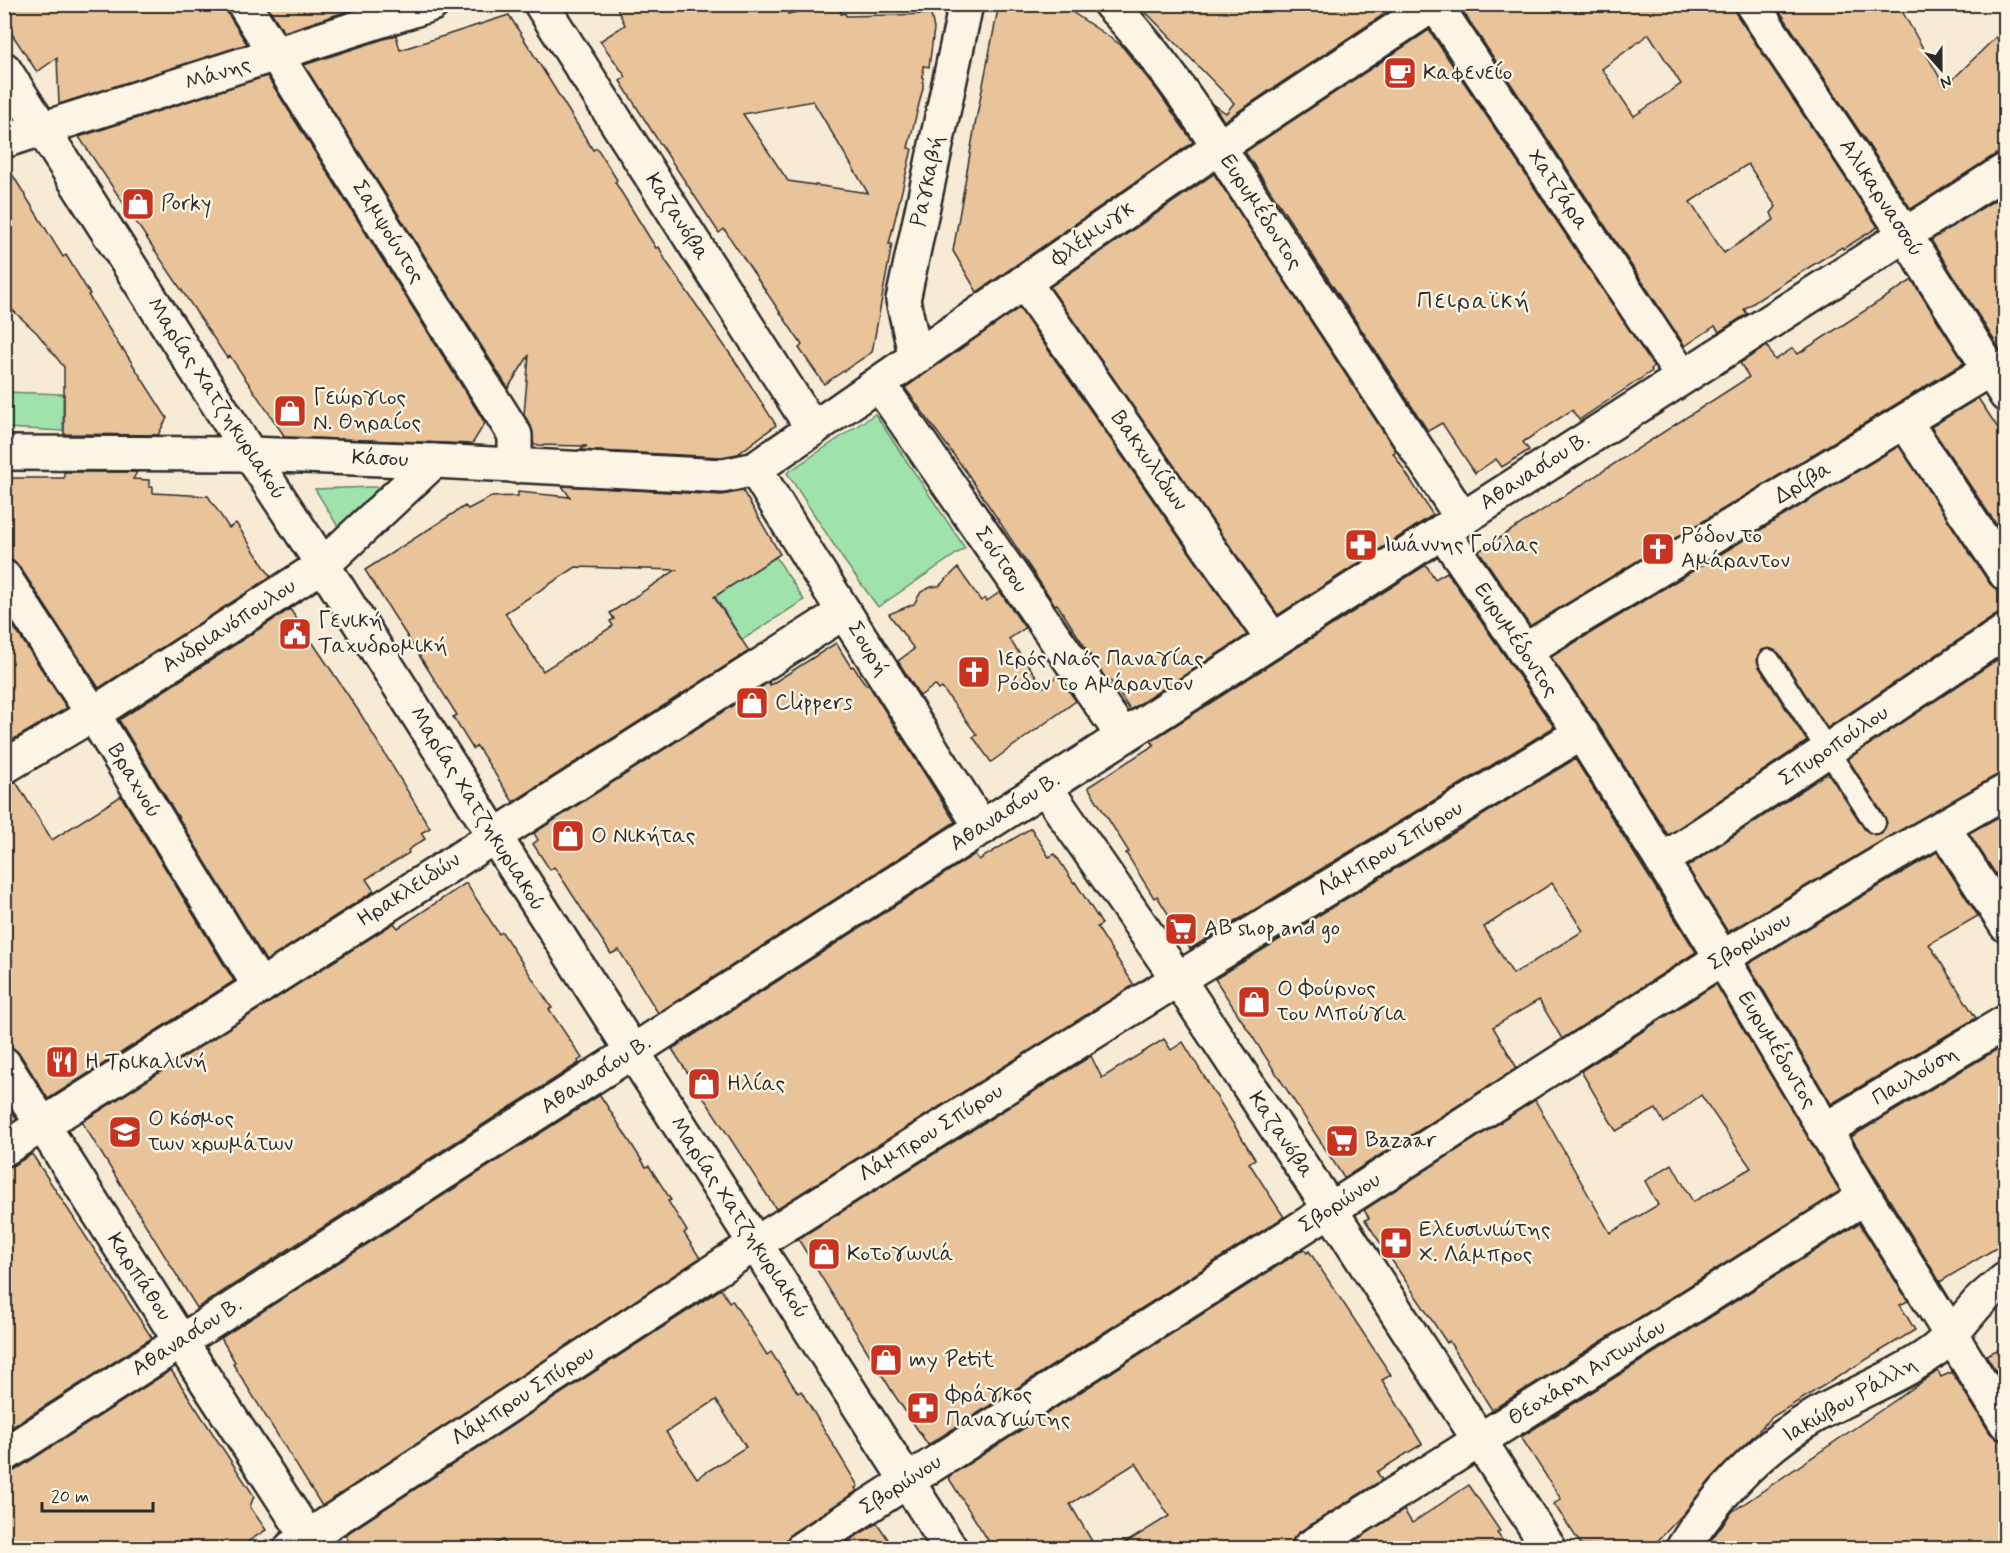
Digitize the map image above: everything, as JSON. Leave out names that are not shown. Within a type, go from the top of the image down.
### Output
[{"type":"street","name":"Σαμψούντος","points":[[244,4],[515,435],[515,466]]},
{"type":"street","name":"Μάνης","points":[[4,141],[432,4]]},
{"type":"street","name":"Καζανόβα","points":[[541,4],[813,429]]},
{"type":"street","name":"Ραγκαβή","points":[[916,358],[903,300],[966,4]]},
{"type":"street","name":"Ευρυμέδοντος","points":[[1110,4],[1160,64],[1219,147],[1452,524],[1524,651],[1581,733],[1662,861],[1865,1197],[2006,1423]]},
{"type":"street","name":"Φλέμινγκ","points":[[755,469],[1219,147],[1435,4]]},
{"type":"street","name":"Χατζάρα","points":[[1435,4],[1682,376]]},
{"type":"street","name":"Αλικαρνασσού","points":[[1752,4],[1905,234],[1997,382]]},
{"type":"street","name":"Μαρίας Χατζηκυριακού","points":[[4,69],[950,1548]]},
{"type":"street","name":"Αθανασίου Β.","points":[[4,1455],[2006,170]]},
{"type":"street","name":"Βακχυλίδων","points":[[1024,282],[1273,640]]},
{"type":"street","name":"Δρίβα","points":[[1524,651],[1905,422],[1997,382]]},
{"type":"street","name":"Σούτσου","points":[[879,384],[1123,736]]},
{"type":"street","points":[[1905,422],[2006,574]]},
{"type":"street","name":"Κάσου","points":[[4,453],[250,454],[723,476],[755,469]]},
{"type":"street","name":"Ανδριανόπουλου","points":[[4,767],[93,714],[323,565],[434,461]]},
{"type":"street","name":"Σουρή","points":[[755,469],[981,828]]},
{"type":"street","name":"Βραχνού","points":[[4,577],[93,714],[260,987]]},
{"type":"street","name":"Ηρακλειδών","points":[[4,1149],[844,612]]},
{"type":"street","name":"Σπυροπούλου","points":[[1662,861],[2006,631]]},
{"type":"street","name":"Λάμπρου Σπύρου","points":[[305,1545],[755,1244],[1178,979],[1581,733]]},
{"type":"street","name":"Καζανόβα","points":[[1045,787],[1178,979],[1549,1548]]},
{"type":"street","name":"Σβορώνου","points":[[803,1548],[1722,958],[2006,791]]},
{"type":"street","points":[[1943,827],[2006,925]]},
{"type":"street","name":"Παυλούση","points":[[1826,1130],[2006,1022]]},
{"type":"street","name":"Καρπάθου","points":[[4,1064],[181,1342],[305,1545]]},
{"type":"street","name":"Θεοχάρη Αντωνίου","points":[[1309,1548],[1865,1197]]},
{"type":"street","name":"Ιακώβου Ράλλη","points":[[1683,1548],[1733,1481],[1777,1441],[1818,1414],[1907,1369],[1951,1336],[1992,1300],[2006,1279]]},
{"type":"lane","points":[[1769,660],[1875,823]]},
{"type":"green space","points":[[5,392],[63,394],[63,431],[5,428]]},
{"type":"green space","points":[[875,414],[965,548],[878,607],[843,559],[787,473]]},
{"type":"green space","points":[[400,486],[340,530],[315,489]]},
{"type":"green space","points":[[776,557],[804,600],[742,640],[715,596]]},
{"type":"building","points":[[4,4],[225,4],[228,14],[247,44],[59,104],[57,58],[37,72],[4,22]]},
{"type":"building","points":[[266,4],[369,4],[284,32]]},
{"type":"building","points":[[999,4],[1060,4],[1121,45],[1157,90],[1193,142],[977,292],[953,251]]},
{"type":"building","points":[[1138,4],[1399,4],[1224,121],[1213,104],[1226,113],[1234,103]]},
{"type":"building","points":[[1458,4],[1733,4],[1736,14],[1878,227],[1744,309],[1747,314],[1719,332],[1715,326],[1685,346]],"holes":[[[1649,34],[1681,84],[1634,116],[1602,69]],[[1748,164],[1776,207],[1771,213],[1774,220],[1724,253],[1690,202]]]},
{"type":"building","points":[[1775,4],[1898,4],[1945,87],[2006,27],[2006,151],[1996,154],[1911,209]]},
{"type":"building","points":[[787,5],[788,14],[813,8],[840,7],[841,14],[845,13],[846,16],[931,14],[934,29],[929,67],[923,66],[923,88],[908,148],[912,149],[889,244],[892,244],[872,352],[824,384],[799,348],[802,345],[724,229],[719,233],[620,81],[626,77],[600,41],[625,25],[617,8]],"holes":[[[813,101],[868,193],[788,181],[743,114]]]},
{"type":"building","points":[[509,15],[593,150],[597,148],[656,248],[659,247],[666,261],[776,425],[738,454],[721,457],[579,450],[587,446],[534,445],[531,426],[524,415],[529,355],[508,388],[304,65],[396,35],[400,50]]},
{"type":"building","points":[[1429,30],[1654,367],[1652,371],[1579,420],[1572,410],[1523,442],[1529,450],[1502,467],[1496,459],[1475,473],[1442,423],[1428,431],[1245,152]]},
{"type":"building","points":[[267,76],[485,423],[472,444],[285,437],[230,356],[227,358],[79,137]]},
{"type":"building","points":[[4,161],[63,257],[66,255],[122,350],[167,418],[158,435],[64,434],[64,367],[37,333],[4,302]]},
{"type":"building","points":[[1214,174],[1396,451],[1393,453],[1433,515],[1278,615],[1050,287]]},
{"type":"building","points":[[2006,193],[2006,359],[1931,240]]},
{"type":"building","points":[[1912,280],[1964,363],[1530,626],[1479,551],[1749,377],[1740,363],[1767,346],[1775,360],[1793,348],[1798,354]]},
{"type":"building","points":[[1019,308],[1247,635],[1130,710],[1108,677],[1106,679],[1057,604],[1055,605],[967,473],[905,388]]},
{"type":"building","points":[[1978,398],[2006,440],[2006,539],[1931,427]]},
{"type":"building","points":[[1899,446],[1990,584],[1997,590],[2006,592],[2006,612],[1996,615],[1827,728],[1779,653],[1769,648],[1762,650],[1757,660],[1759,667],[1807,741],[1668,835],[1597,723],[1551,657]]},
{"type":"building","points":[[64,472],[137,472],[133,479],[149,480],[149,487],[153,487],[153,493],[208,496],[229,528],[236,523],[271,577],[99,688],[20,567],[13,561],[4,559],[4,478],[64,478]]},
{"type":"building","points":[[562,486],[722,495],[743,491],[780,554],[714,597],[749,651],[513,802],[477,746],[473,749],[453,717],[457,715],[365,570],[465,506],[468,509],[491,497],[518,496],[518,492],[570,497]],"holes":[[[576,567],[676,570],[610,613],[614,619],[610,621],[613,626],[543,671],[505,613]]]},
{"type":"building","points":[[1426,565],[1435,579],[1447,572],[1554,727],[1190,949],[1157,896],[1154,898],[1126,853],[1129,852],[1088,787],[1154,745],[1151,741]]},
{"type":"building","name":"Ιερός Ναός Παναγίας Ρόδον το Αμάραντον","points":[[958,568],[981,601],[985,598],[987,601],[1000,592],[1025,628],[1009,639],[1044,687],[1058,675],[1076,701],[991,762],[973,737],[977,735],[942,688],[939,690],[935,685],[920,696],[898,661],[914,649],[889,614],[914,604],[921,592],[939,586]]},
{"type":"building","points":[[290,609],[360,713],[430,828],[421,833],[425,839],[408,850],[409,853],[366,879],[374,891],[266,961],[119,720]]},
{"type":"building","points":[[4,612],[67,708],[4,745]]},
{"type":"building","points":[[836,643],[851,667],[853,666],[866,685],[868,684],[955,822],[658,1013],[619,950],[611,954],[554,867],[550,870],[533,844],[538,840],[534,833],[769,682],[770,685]]},
{"type":"building","points":[[2006,654],[2006,772],[1885,839],[1728,932],[1687,867],[1828,773],[1865,830],[1875,835],[1882,833],[1887,823],[1885,817],[1848,759]]},
{"type":"building","points":[[1575,759],[1696,952],[1562,1039],[1539,1000],[1493,1027],[1517,1068],[1344,1178],[1215,979]],"holes":[[[1552,883],[1583,931],[1513,974],[1484,927]]]},
{"type":"building","points":[[16,782],[52,840],[121,796],[234,981],[48,1099],[20,1054],[4,1045],[4,786]]},
{"type":"building","points":[[2006,813],[2006,890],[1969,833]]},
{"type":"building","points":[[1031,828],[1049,857],[1055,854],[1075,882],[1102,924],[1097,927],[1134,985],[776,1209],[672,1049],[975,854],[979,860]]},
{"type":"building","points":[[1937,852],[1978,916],[1929,944],[1976,1018],[1831,1104],[1748,964]]},
{"type":"building","points":[[466,883],[499,934],[502,932],[552,1008],[549,1009],[582,1058],[578,1061],[579,1063],[197,1308],[82,1122],[394,923],[398,928]]},
{"type":"building","points":[[1716,984],[1840,1191],[1492,1410],[1449,1341],[1447,1343],[1365,1220],[1369,1218],[1364,1210],[1535,1100],[1610,1233],[1658,1205],[1645,1181],[1672,1164],[1693,1202],[1751,1168],[1701,1095],[1664,1123],[1656,1109],[1616,1131],[1581,1071]]},
{"type":"building","points":[[1164,1039],[1171,1050],[1183,1042],[1255,1159],[1249,1163],[1284,1217],[928,1445],[798,1239],[1091,1056],[1102,1078]]},
{"type":"building","points":[[2006,1044],[2006,1242],[1940,1282],[1851,1137]]},
{"type":"building","points":[[600,1095],[646,1167],[649,1166],[671,1200],[668,1201],[687,1231],[684,1233],[700,1258],[322,1506],[233,1364],[235,1362],[221,1338]]},
{"type":"building","points":[[4,1100],[17,1119],[4,1127]]},
{"type":"building","points":[[32,1154],[152,1338],[4,1432],[4,1168]]},
{"type":"building","points":[[1859,1223],[1908,1301],[1900,1305],[1915,1330],[1772,1417],[1712,1478],[1684,1513],[1651,1548],[1582,1546],[1554,1504],[1561,1499],[1521,1437]]},
{"type":"building","points":[[1304,1249],[1307,1253],[1309,1251],[1391,1375],[1382,1380],[1422,1444],[1377,1472],[1382,1480],[1299,1532],[1290,1548],[1117,1548],[1169,1516],[1136,1463],[1070,1504],[1096,1548],[993,1548],[948,1477]]},
{"type":"building","points":[[721,1289],[729,1302],[732,1300],[767,1355],[771,1352],[798,1393],[801,1391],[858,1486],[855,1488],[857,1491],[792,1533],[786,1540],[784,1548],[508,1548],[503,1540],[487,1548],[353,1548],[345,1535]],"holes":[[[716,1400],[746,1447],[697,1478],[666,1432]]]},
{"type":"building","points":[[2006,1346],[2006,1387],[1986,1355]]},
{"type":"building","points":[[171,1370],[254,1496],[250,1507],[266,1530],[238,1548],[4,1548],[4,1474],[14,1471]]},
{"type":"building","points":[[1938,1371],[1941,1377],[1952,1372],[1990,1433],[2006,1442],[2006,1465],[1999,1468],[2006,1479],[2006,1548],[1705,1548],[1732,1512]]},
{"type":"building","points":[[1469,1485],[1500,1531],[1497,1533],[1508,1548],[1343,1548],[1404,1510],[1412,1523]]},
{"type":"building","points":[[877,1523],[894,1548],[837,1548]]},
{"type":"place","name":"Καφενείο","points":[[1400,73]]},
{"type":"place","name":"Porky","points":[[138,204]]},
{"type":"place","name":"Γεώργιος Ν. Θηραίος","points":[[290,411]]},
{"type":"place","name":"Ιωάννης Γούλας","points":[[1361,545]]},
{"type":"place","name":"Ρόδον το Αμάραντον","points":[[1658,549]]},
{"type":"place","name":"Γενική Ταχυδρομική","points":[[295,634]]},
{"type":"place","name":"Ιερός Ναός Παναγίας Ρόδον το Αμάραντον","points":[[974,672]]},
{"type":"place","name":"Clippers","points":[[752,703]]},
{"type":"place","name":"Ο Νικήτας","points":[[568,836]]},
{"type":"place","name":"AB shop and go","points":[[1181,929]]},
{"type":"place","name":"Ο Φούρνος του Μπούγια","points":[[1254,1002]]},
{"type":"place","name":"Η Τρικαλινή","points":[[62,1062]]},
{"type":"place","name":"Ηλίας","points":[[704,1084]]},
{"type":"place","name":"Ο κόσμος των χρωμάτων","points":[[125,1132]]},
{"type":"place","name":"Bazaar","points":[[1342,1141]]},
{"type":"place","name":"Ελευσινιώτης Χ. Λάμπρος","points":[[1396,1243]]},
{"type":"place","name":"Κοτογωνιά","points":[[824,1254]]},
{"type":"place","name":"my Petit","points":[[886,1360]]},
{"type":"place","name":"Φράγκος Παναγιώτης","points":[[923,1408]]},
{"type":"district","name":"Πειραϊκή","points":[[1474,301]]}]
